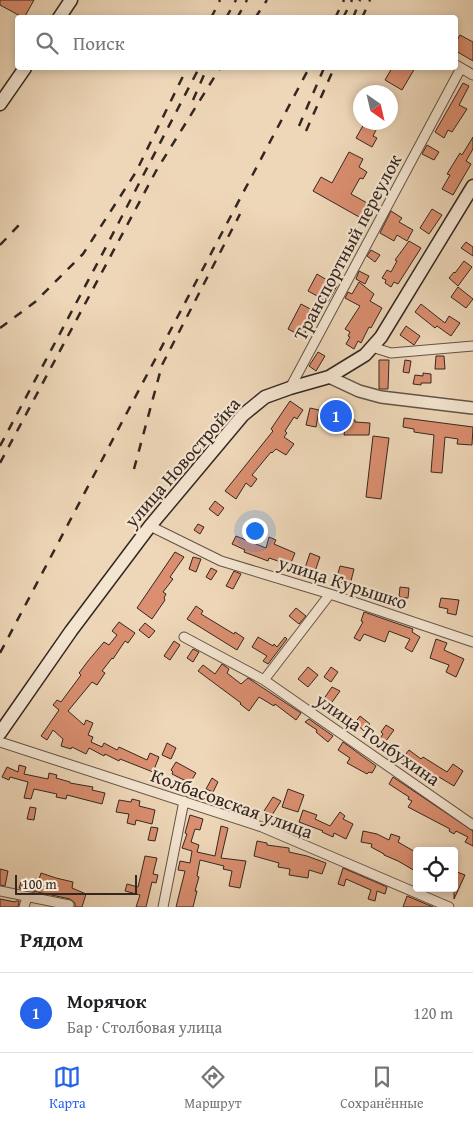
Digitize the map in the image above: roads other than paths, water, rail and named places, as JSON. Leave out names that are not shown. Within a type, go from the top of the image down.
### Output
[{"type":"main road","points":[[61,15],[71,0]]},
{"type":"main road","points":[[0,104],[24,70]]},
{"type":"main road","name":"улица Новостройка","points":[[0,733],[71,630],[150,526],[243,415],[265,397],[329,377],[365,355],[381,337],[472,189]]},
{"type":"street","points":[[458,67],[473,75]]},
{"type":"street","name":"Транспортный переулок","points":[[290,388],[456,70]]},
{"type":"street","points":[[372,347],[391,353],[473,346]]},
{"type":"street","points":[[329,377],[359,391],[381,397],[473,408]]},
{"type":"street","name":"улица Курышко","points":[[150,526],[221,561],[330,594],[473,642]]},
{"type":"street","points":[[264,680],[330,594]]},
{"type":"street","name":"улица Толбухина","points":[[184,637],[264,680],[473,825]]},
{"type":"street","name":"Колбасовская улица","points":[[0,742],[262,827],[449,907]]},
{"type":"street","points":[[163,907],[184,801]]},
{"type":"street","points":[[0,891],[69,905]]},
{"type":"street","points":[[24,907],[27,897]]},
{"type":"railway","points":[[212,15],[220,0]]},
{"type":"railway","points":[[228,15],[236,0]]},
{"type":"railway","points":[[239,15],[247,0]]},
{"type":"railway","points":[[257,15],[267,0]]},
{"type":"railway","points":[[336,15],[344,0]]},
{"type":"railway","points":[[344,15],[352,0]]},
{"type":"railway","points":[[354,15],[360,0]]},
{"type":"railway","points":[[363,15],[370,0]]},
{"type":"railway","points":[[0,328],[35,302],[83,254],[136,172],[186,70]]},
{"type":"railway","points":[[0,446],[198,70]]},
{"type":"railway","points":[[193,100],[206,70]]},
{"type":"railway","points":[[0,463],[156,171],[219,70]]},
{"type":"railway","points":[[0,653],[308,70]]},
{"type":"railway","points":[[299,126],[323,70]]},
{"type":"railway","points":[[306,131],[333,70]]},
{"type":"railway","points":[[134,469],[162,365],[240,214]]},
{"type":"railway","points":[[0,245],[21,223]]},
{"type":"place","name":"Морячок","points":[[336,416]]}]
